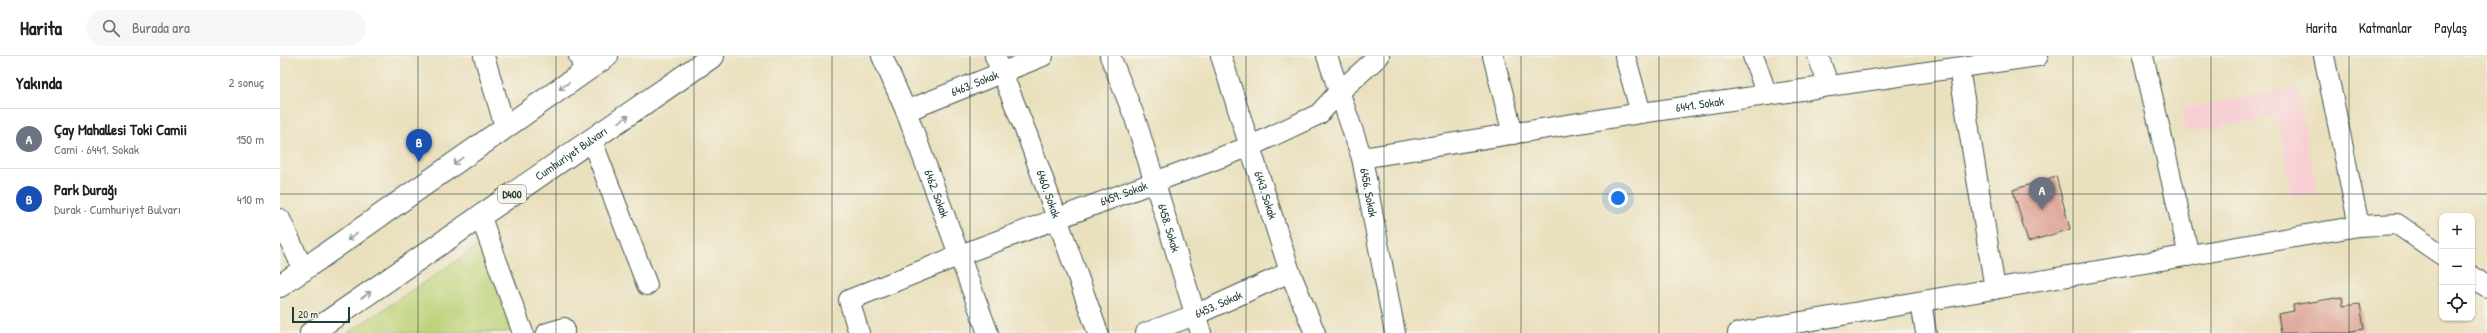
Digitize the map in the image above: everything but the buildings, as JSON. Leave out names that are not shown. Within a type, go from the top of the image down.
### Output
[{"type":"highway","points":[[280,286],[304,271],[505,127],[582,64],[608,56]]},
{"type":"highway","name":"Cumhuriyet Bulvarı","points":[[311,333],[480,215],[592,141],[713,56]]},
{"type":"street","points":[[484,56],[505,127]]},
{"type":"street","name":"6462. Sokak","points":[[882,56],[906,111],[988,333]]},
{"type":"street","name":"6463. Sokak","points":[[906,111],[998,64],[1043,56]]},
{"type":"street","name":"6458. Sokak","points":[[1110,56],[1135,118],[1198,324]]},
{"type":"street","name":"6443. Sokak","points":[[1221,56],[1290,272],[1315,333]]},
{"type":"street","name":"6456. Sokak","points":[[1327,56],[1338,93],[1362,158],[1395,333]]},
{"type":"street","name":"6459. Sokak","points":[[860,333],[849,300],[960,255],[1251,146],[1319,114],[1338,93],[1379,56]]},
{"type":"street","points":[[1493,56],[1513,134]]},
{"type":"street","points":[[1625,56],[1641,113]]},
{"type":"street","points":[[1753,56],[1767,95]]},
{"type":"street","points":[[1818,56],[1829,86]]},
{"type":"street","name":"6441. Sokak","points":[[1362,158],[1641,113],[1959,68],[2015,58],[2038,56]]},
{"type":"street","points":[[2142,56],[2189,256]]},
{"type":"street","points":[[2324,56],[2359,226]]},
{"type":"street","name":"6460. Sokak","points":[[998,64],[1057,219],[1098,333]]},
{"type":"street","points":[[1959,68],[1995,289]]},
{"type":"street","points":[[592,141],[647,285]]},
{"type":"street","points":[[480,215],[523,333]]},
{"type":"street","points":[[280,219],[304,271]]},
{"type":"street","points":[[1738,333],[2359,226],[2396,224],[2439,253]]},
{"type":"street","name":"6453. Sokak","points":[[1146,333],[1198,324],[1290,272]]},
{"type":"street","points":[[2475,278],[2487,287]]},
{"type":"street","points":[[1921,302],[1926,333]]},
{"type":"shaded area","points":[[2297,88],[2317,194],[2293,199],[2277,116],[2186,133],[2182,109]]},
{"type":"green space","points":[[485,242],[517,332],[348,333]]},
{"type":"place","name":"Park Durağı","points":[[419,162]]},
{"type":"place","name":"Çay Mahallesi Toki Camii","points":[[2042,210]]}]
